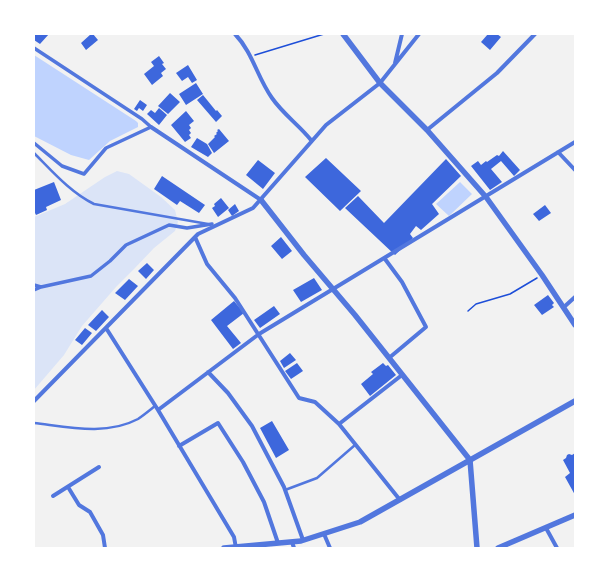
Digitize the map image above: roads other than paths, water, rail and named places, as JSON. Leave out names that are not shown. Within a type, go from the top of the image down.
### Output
[{"type":"street","points":[[235,34],[244,44],[271,96],[286,116],[311,140]]},
{"type":"street","points":[[343,34],[380,83],[427,130],[486,197],[542,275],[575,325]]},
{"type":"street","points":[[394,65],[402,34]]},
{"type":"street","points":[[34,401],[195,237],[215,225],[253,208],[311,140],[326,125],[380,83],[419,34]]},
{"type":"street","points":[[427,130],[497,73],[535,34]]},
{"type":"street","points":[[34,48],[261,200],[470,460],[477,548]]},
{"type":"street","points":[[34,143],[62,166],[84,174],[106,148],[151,126]]},
{"type":"street","points":[[157,408],[259,334],[385,259],[575,142]]},
{"type":"street","points":[[558,152],[575,170]]},
{"type":"street","points":[[34,290],[41,287],[91,276],[110,261],[126,245],[169,225],[187,228],[215,225]]},
{"type":"street","points":[[195,237],[207,264],[235,298],[299,398],[315,402],[339,424],[400,500]]},
{"type":"street","points":[[385,259],[402,282],[426,327],[389,358]]},
{"type":"street","points":[[34,285],[41,287]]},
{"type":"street","points":[[564,307],[575,297]]},
{"type":"street","points":[[106,328],[157,408],[234,537],[236,547]]},
{"type":"street","points":[[208,372],[228,393],[252,426],[285,490],[303,540]]},
{"type":"street","points":[[339,424],[402,375]]},
{"type":"street","points":[[224,548],[303,540],[360,522],[575,401]]},
{"type":"street","points":[[179,446],[218,423],[244,462],[264,502],[278,543]]},
{"type":"street","points":[[53,496],[99,467]]},
{"type":"street","points":[[68,486],[79,505],[90,512],[103,535],[105,548]]},
{"type":"street","points":[[500,548],[575,515]]},
{"type":"street","points":[[546,528],[557,548]]},
{"type":"street","points":[[324,534],[330,548]]},
{"type":"street","points":[[292,542],[294,548]]},
{"type":"lane","points":[[34,153],[70,188],[94,204],[215,225]]},
{"type":"lane","points":[[34,423],[93,430],[125,424],[138,419],[157,408]]},
{"type":"lane","points":[[285,490],[317,478],[356,444]]},
{"type":"water","points":[[34,55],[136,121],[138,123],[138,127],[110,141],[89,160],[71,155],[34,136]]},
{"type":"water","points":[[460,182],[472,194],[449,216],[436,204]]}]
